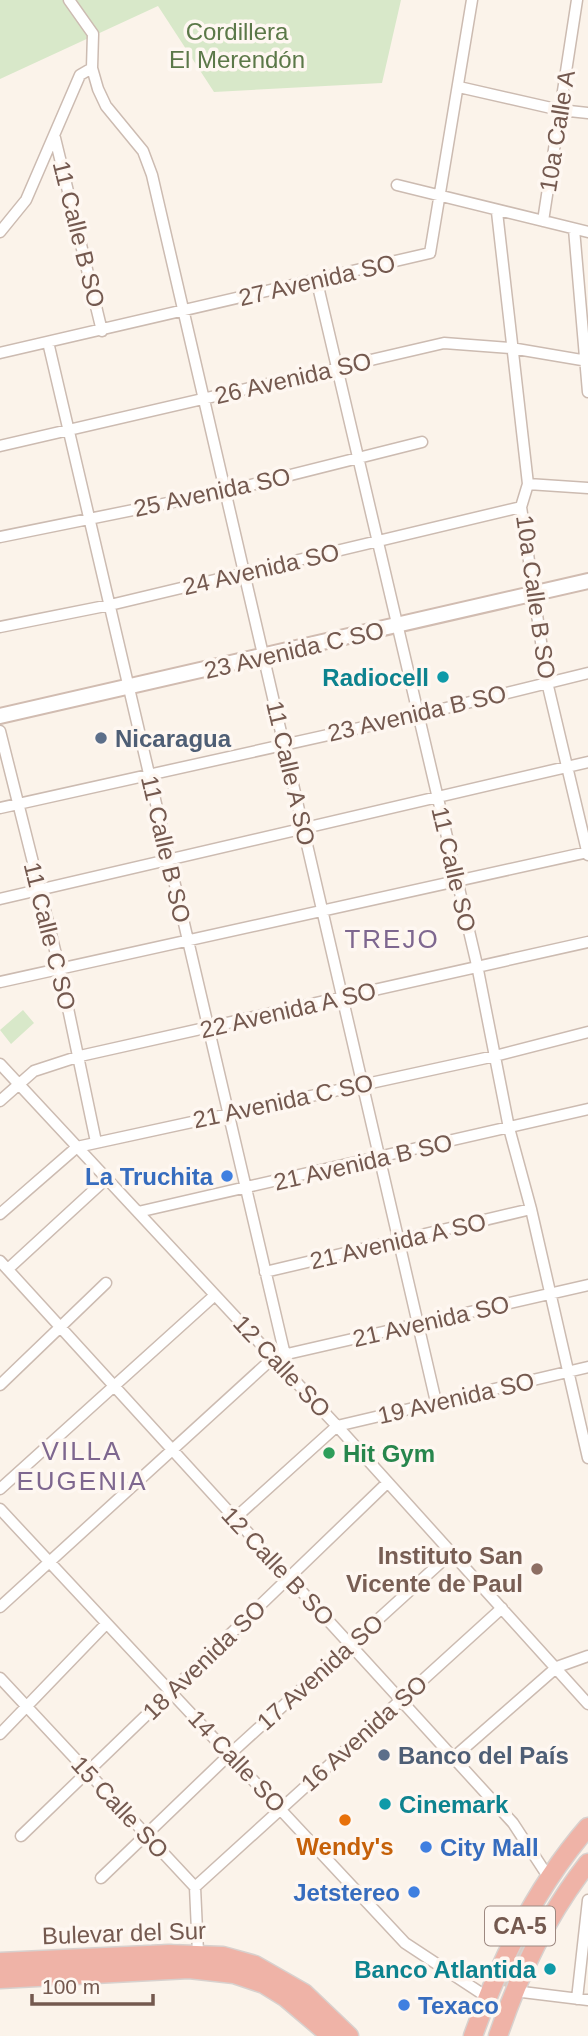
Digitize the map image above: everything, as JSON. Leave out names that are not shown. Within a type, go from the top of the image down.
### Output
[{"type":"highway","name":"CA-5","points":[[473,2036],[505,1955],[549,1878],[588,1827]]},
{"type":"highway","points":[[538,1917],[588,1847]]},
{"type":"highway","name":"CA-5","points":[[498,2036],[509,1988],[557,1906],[586,1867]]},
{"type":"highway","name":"Bulevar del Sur","points":[[1,1966],[198,1953],[223,1956],[255,1965],[304,1993],[349,2036]]},
{"type":"highway","name":"Bulevar del Sur","points":[[1,1966],[212,1970],[264,1984],[304,2012],[331,2036]]},
{"type":"highway","points":[[487,2036],[509,1988]]},
{"type":"street","name":"11 Calle A SO","points":[[69,0],[93,34],[92,68],[106,106],[143,151],[246,572],[436,1402]]},
{"type":"street","points":[[441,197],[472,0]]},
{"type":"street","name":"10a Calle A","points":[[543,221],[577,0]]},
{"type":"street","points":[[0,232],[26,200],[80,75],[92,68]]},
{"type":"street","points":[[459,87],[560,110],[588,113]]},
{"type":"street","name":"11 Calle B SO","points":[[55,138],[102,331]]},
{"type":"street","points":[[397,185],[497,212],[588,232]]},
{"type":"street","name":"27 Avenida SO","points":[[0,354],[184,310],[317,282],[430,253],[441,197]]},
{"type":"street","name":"10a Calle B SO","points":[[497,212],[528,484],[521,507],[536,593],[547,682],[588,853]]},
{"type":"street","name":"10a Calle A","points":[[574,229],[588,392]]},
{"type":"street","name":"11 Calle SO","points":[[317,282],[477,965],[509,1128],[531,1209],[588,1456]]},
{"type":"street","name":"11 Calle B SO","points":[[48,342],[285,1355]]},
{"type":"street","name":"26 Avenida SO","points":[[0,446],[444,344],[511,348],[587,361]]},
{"type":"street","name":"25 Avenida SO","points":[[0,537],[227,491],[422,442]]},
{"type":"street","points":[[528,484],[588,488]]},
{"type":"street","name":"24 Avenida SO","points":[[0,627],[110,604],[521,507]]},
{"type":"street","name":"23 Avenida C SO","points":[[0,716],[396,628],[588,581]]},
{"type":"street","name":"23 Avenida B SO","points":[[0,808],[418,715],[588,673]]},
{"type":"street","name":"11 Calle C SO","points":[[0,731],[37,889],[61,970],[96,1142]]},
{"type":"street","points":[[0,899],[588,762]]},
{"type":"street","points":[[0,982],[588,853]]},
{"type":"street","name":"22 Avenida A SO","points":[[0,1101],[34,1071],[80,1056],[588,942]]},
{"type":"street","name":"21 Avenida C SO","points":[[0,1214],[77,1147],[495,1056],[588,1032]]},
{"type":"street","name":"12 Calle SO","points":[[0,1064],[274,1357],[588,1704]]},
{"type":"street","name":"21 Avenida B SO","points":[[138,1212],[588,1109]]},
{"type":"street","points":[[8,1269],[107,1178]]},
{"type":"street","name":"21 Avenida A SO","points":[[265,1272],[531,1209]]},
{"type":"street","name":"12 Calle B SO","points":[[0,1261],[513,1823],[549,1878]]},
{"type":"street","points":[[0,1385],[106,1283]]},
{"type":"street","name":"21 Avenida SO","points":[[274,1357],[588,1286]]},
{"type":"street","points":[[0,1489],[215,1294]]},
{"type":"street","points":[[0,1607],[274,1357]]},
{"type":"street","name":"19 Avenida SO","points":[[234,1519],[337,1426],[588,1367]]},
{"type":"street","name":"18 Avenida SO","points":[[20,1836],[387,1483]]},
{"type":"street","name":"14 Calle SO","points":[[0,1509],[47,1562],[282,1808],[405,1943],[487,1997]]},
{"type":"street","name":"17 Avenida SO","points":[[101,1878],[230,1754],[450,1553]]},
{"type":"street","name":"16 Avenida SO","points":[[195,1887],[502,1608]]},
{"type":"street","points":[[0,1734],[107,1624]]},
{"type":"street","points":[[453,1758],[557,1667],[588,1656]]},
{"type":"street","name":"15 Calle SO","points":[[0,1678],[195,1887]]},
{"type":"street","points":[[195,1887],[198,1953]]},
{"type":"street","points":[[509,1988],[583,1999],[588,1900]]},
{"type":"green space","name":"Cordillera El Merendón","points":[[0,0],[401,0],[382,83],[214,92],[158,6],[0,79]]},
{"type":"green space","points":[[23,1010],[34,1023],[11,1044],[0,1030]]},
{"type":"tunnel","points":[[504,1986],[538,1917]]},
{"type":"place","name":"Radiocell","points":[[443,677]]},
{"type":"place","name":"Nicaragua","points":[[101,738]]},
{"type":"place","name":"La Truchita","points":[[227,1176]]},
{"type":"place","name":"Hit Gym","points":[[329,1453]]},
{"type":"place","name":"Instituto San Vicente de Paul","points":[[537,1569]]},
{"type":"place","name":"Banco del País","points":[[384,1755]]},
{"type":"place","name":"Cinemark","points":[[385,1804]]},
{"type":"place","name":"Wendy's","points":[[345,1820]]},
{"type":"place","name":"City Mall","points":[[426,1847]]},
{"type":"place","name":"Jetstereo","points":[[414,1892]]},
{"type":"place","name":"Banco Atlantida","points":[[550,1969]]},
{"type":"place","name":"Texaco","points":[[404,2005]]},
{"type":"district","name":"TREJO","points":[[392,939]]},
{"type":"district","name":"VILLA EUGENIA","points":[[82,1466]]}]
